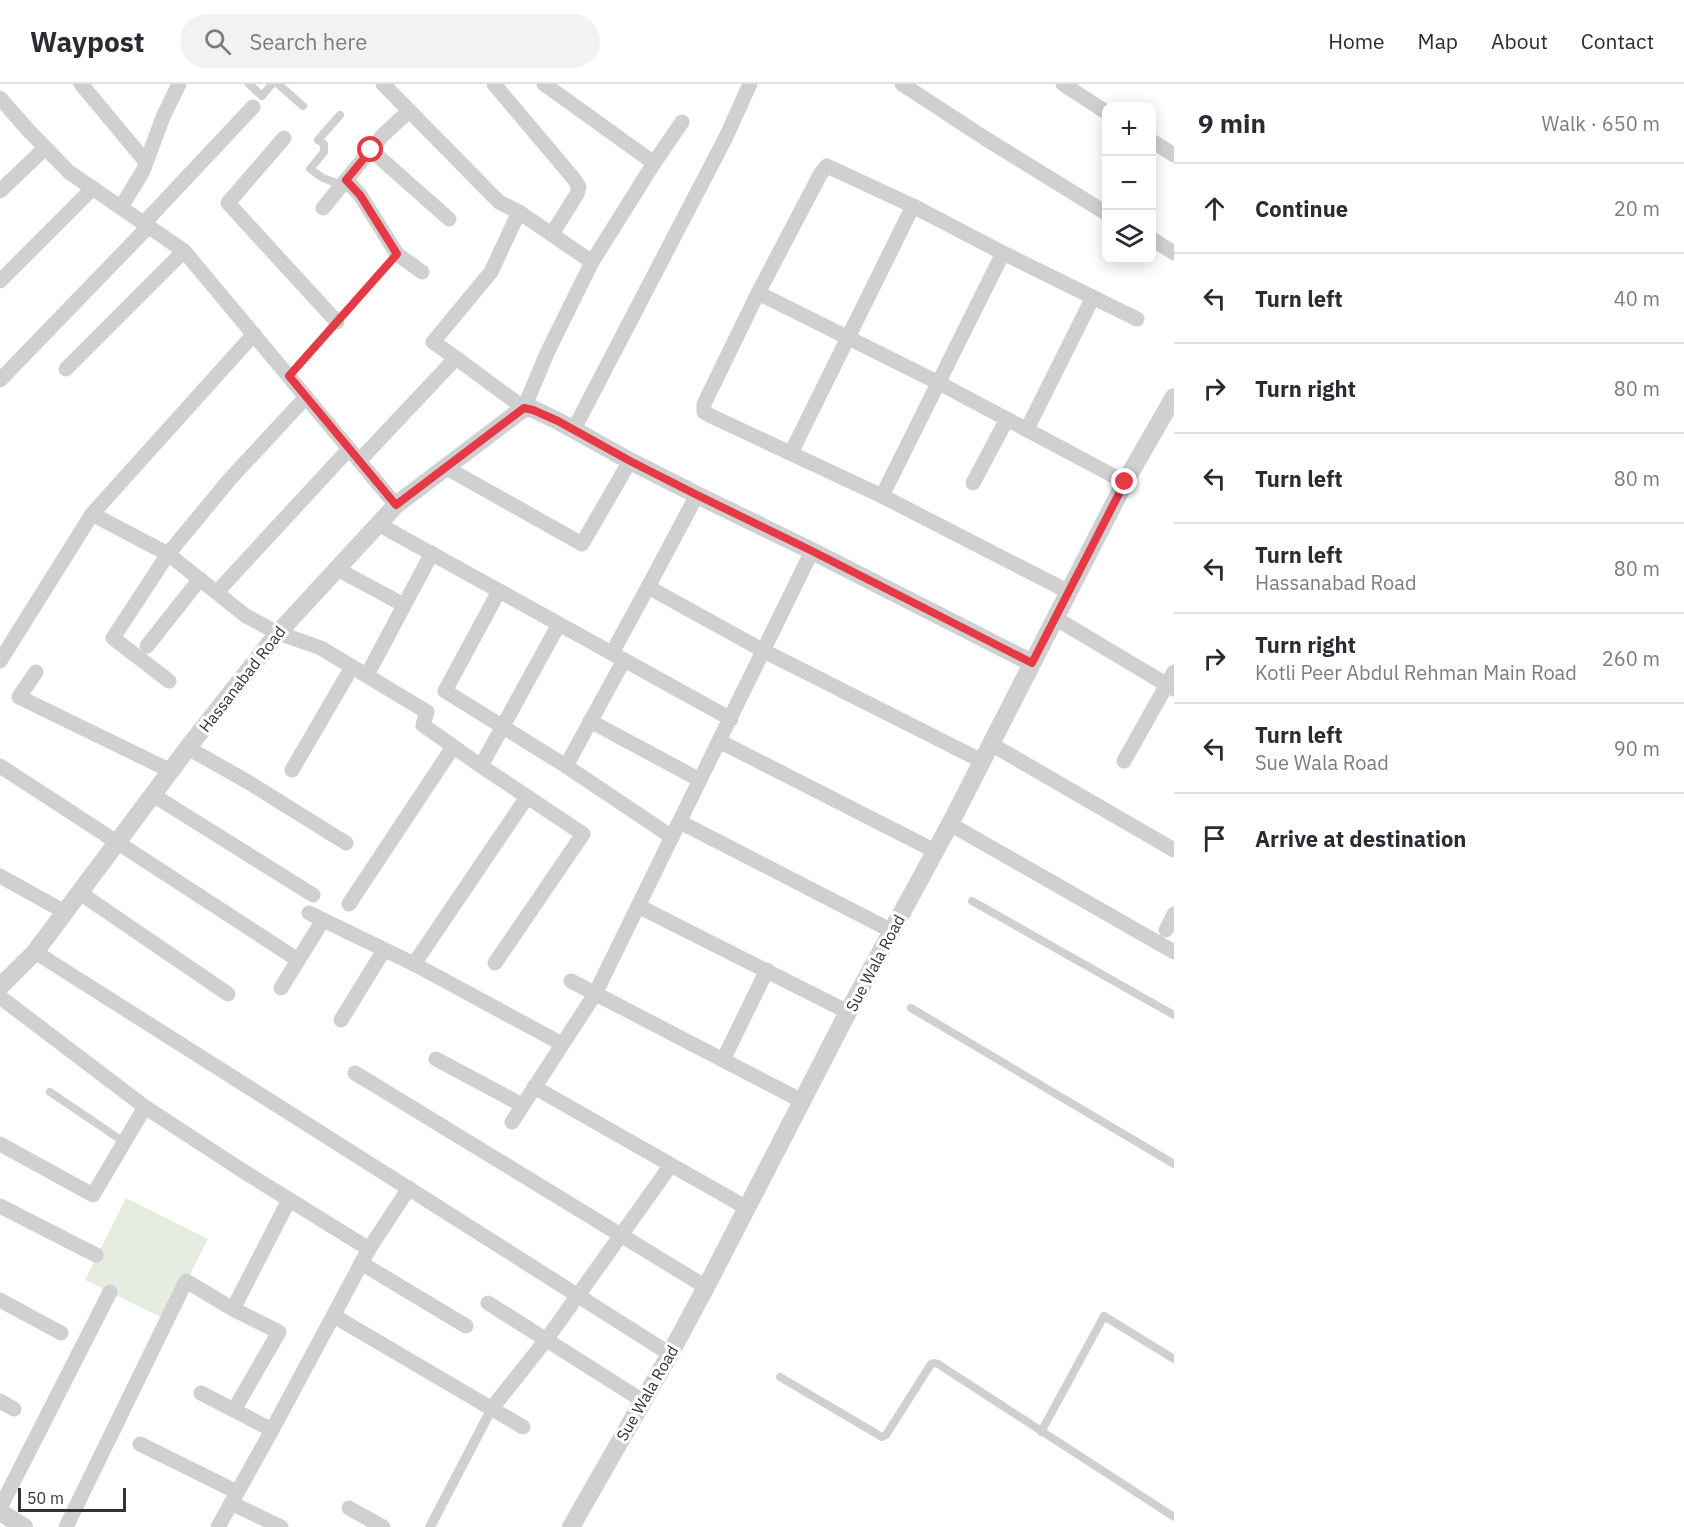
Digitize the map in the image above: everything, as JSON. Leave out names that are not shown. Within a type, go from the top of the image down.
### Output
[{"type":"street","points":[[81,84],[146,162]]},
{"type":"street","points":[[494,84],[579,187],[552,234]]},
{"type":"street","points":[[544,84],[654,164]]},
{"type":"street","points":[[574,429],[726,137],[750,84]]},
{"type":"street","points":[[902,84],[993,144],[1102,210]]},
{"type":"street","points":[[1063,84],[1102,109]]},
{"type":"street","points":[[121,207],[143,171],[163,117],[178,85]]},
{"type":"street","points":[[385,85],[499,202],[519,212],[591,262]]},
{"type":"street","points":[[0,98],[69,172],[184,250],[396,505]]},
{"type":"street","points":[[0,380],[254,108]]},
{"type":"street","points":[[323,208],[383,135],[409,111]]},
{"type":"street","points":[[524,408],[548,351],[591,262],[682,122]]},
{"type":"street","points":[[284,138],[228,203],[337,322]]},
{"type":"street","points":[[1156,142],[1171,148]]},
{"type":"street","points":[[0,191],[45,148]]},
{"type":"street","points":[[371,150],[449,219]]},
{"type":"street","points":[[1068,592],[882,496],[704,412],[704,404],[758,293],[821,172],[827,166],[913,206],[1137,319]]},
{"type":"street","points":[[344,182],[360,195],[397,254],[422,272]]},
{"type":"street","points":[[0,281],[93,188]]},
{"type":"street","points":[[791,453],[913,206]]},
{"type":"street","points":[[519,212],[491,272],[433,342],[524,408],[574,429],[630,461],[1032,663]]},
{"type":"street","points":[[1156,242],[1174,253]]},
{"type":"street","points":[[66,369],[184,250]]},
{"type":"street","points":[[882,496],[1003,253]]},
{"type":"street","points":[[758,293],[939,383],[1125,482]]},
{"type":"street","points":[[1027,429],[1093,297]]},
{"type":"street","points":[[0,661],[92,514],[254,334]]},
{"type":"street","points":[[217,591],[456,358]]},
{"type":"street","points":[[169,681],[112,638],[168,554],[230,478],[306,397]]},
{"type":"street","name":"Sue Wala Road","points":[[571,1527],[706,1287],[848,1012],[950,824],[1125,482],[1174,397]]},
{"type":"street","name":"Hassanabad Road","points":[[4,979],[35,952],[188,748],[278,633],[336,569],[396,505],[524,408]]},
{"type":"street","points":[[973,483],[1007,419]]},
{"type":"street","points":[[445,467],[582,544],[630,461]]},
{"type":"street","points":[[566,766],[591,721],[648,587],[697,495]]},
{"type":"street","points":[[92,514],[168,554],[246,616],[278,633],[321,648],[427,712],[423,725],[583,834],[495,963]]},
{"type":"street","points":[[378,524],[730,719]]},
{"type":"street","points":[[512,1122],[595,994],[812,551]]},
{"type":"street","points":[[367,675],[432,554]]},
{"type":"street","points":[[336,569],[404,605]]},
{"type":"street","points":[[147,646],[200,579]]},
{"type":"street","points":[[648,587],[764,651],[982,761]]},
{"type":"street","points":[[499,591],[445,691],[566,766],[672,837]]},
{"type":"street","points":[[1055,618],[1172,682],[1124,761]]},
{"type":"street","points":[[481,766],[559,624]]},
{"type":"street","points":[[292,770],[352,667]]},
{"type":"street","points":[[36,672],[19,697],[171,771]]},
{"type":"street","points":[[591,721],[700,780]]},
{"type":"street","points":[[719,741],[935,851]]},
{"type":"street","points":[[991,744],[1174,850]]},
{"type":"street","points":[[350,904],[453,747]]},
{"type":"street","points":[[188,748],[346,843]]},
{"type":"street","points":[[0,766],[298,960]]},
{"type":"street","points":[[153,795],[313,895]]},
{"type":"street","points":[[414,964],[527,797]]},
{"type":"street","points":[[680,822],[892,931]]},
{"type":"street","points":[[950,824],[1174,952]]},
{"type":"street","points":[[0,876],[65,912]]},
{"type":"street","points":[[80,893],[228,994]]},
{"type":"street","points":[[638,906],[848,1012]]},
{"type":"street","points":[[1166,930],[1174,914]]},
{"type":"street","points":[[281,988],[298,960],[316,916],[414,964],[562,1044]]},
{"type":"street","points":[[342,1020],[384,950]]},
{"type":"street","points":[[35,952],[670,1354]]},
{"type":"street","points":[[723,1060],[767,970]]},
{"type":"street","points":[[571,981],[802,1101]]},
{"type":"street","points":[[0,997],[145,1107],[289,1200],[466,1326]]},
{"type":"street","points":[[436,1059],[522,1106]]},
{"type":"street","points":[[355,1073],[706,1287]]},
{"type":"street","points":[[534,1087],[747,1208]]},
{"type":"street","points":[[0,1144],[93,1195],[145,1107]]},
{"type":"street","points":[[430,1527],[492,1408],[546,1340],[671,1165]]},
{"type":"street","points":[[218,1527],[365,1256],[408,1188]]},
{"type":"street","points":[[233,1309],[289,1200]]},
{"type":"street","points":[[0,1206],[96,1255]]},
{"type":"street","points":[[66,1527],[186,1281],[233,1309],[279,1332],[234,1410]]},
{"type":"street","points":[[24,1527],[0,1510],[110,1292]]},
{"type":"street","points":[[0,1300],[61,1333]]},
{"type":"street","points":[[488,1303],[643,1401]]},
{"type":"street","points":[[334,1316],[523,1427]]},
{"type":"street","points":[[201,1393],[272,1430]]},
{"type":"street","points":[[0,1401],[14,1409]]},
{"type":"street","points":[[140,1444],[234,1497],[281,1527]]},
{"type":"street","points":[[349,1508],[383,1527]]},
{"type":"lane","points":[[249,84],[262,96],[272,84]]},
{"type":"lane","points":[[278,84],[303,106]]},
{"type":"lane","points":[[340,116],[318,140],[324,144],[324,152],[310,169],[323,178],[344,182]]},
{"type":"lane","points":[[289,376],[397,254]]},
{"type":"lane","points":[[972,901],[1174,1015]]},
{"type":"lane","points":[[911,1008],[1174,1164]]},
{"type":"lane","points":[[50,1092],[124,1142]]},
{"type":"lane","points":[[1041,1431],[1104,1316],[1174,1359]]},
{"type":"lane","points":[[780,1377],[882,1437],[886,1435],[931,1364],[938,1364],[1174,1518]]},
{"type":"shaded area","points":[[126,1198],[208,1239],[167,1320],[85,1280]]},
{"type":"route","points":[[371,150],[346,180],[360,195],[397,254],[289,376],[396,505],[524,408],[533,410],[1032,663],[1125,482]]}]
